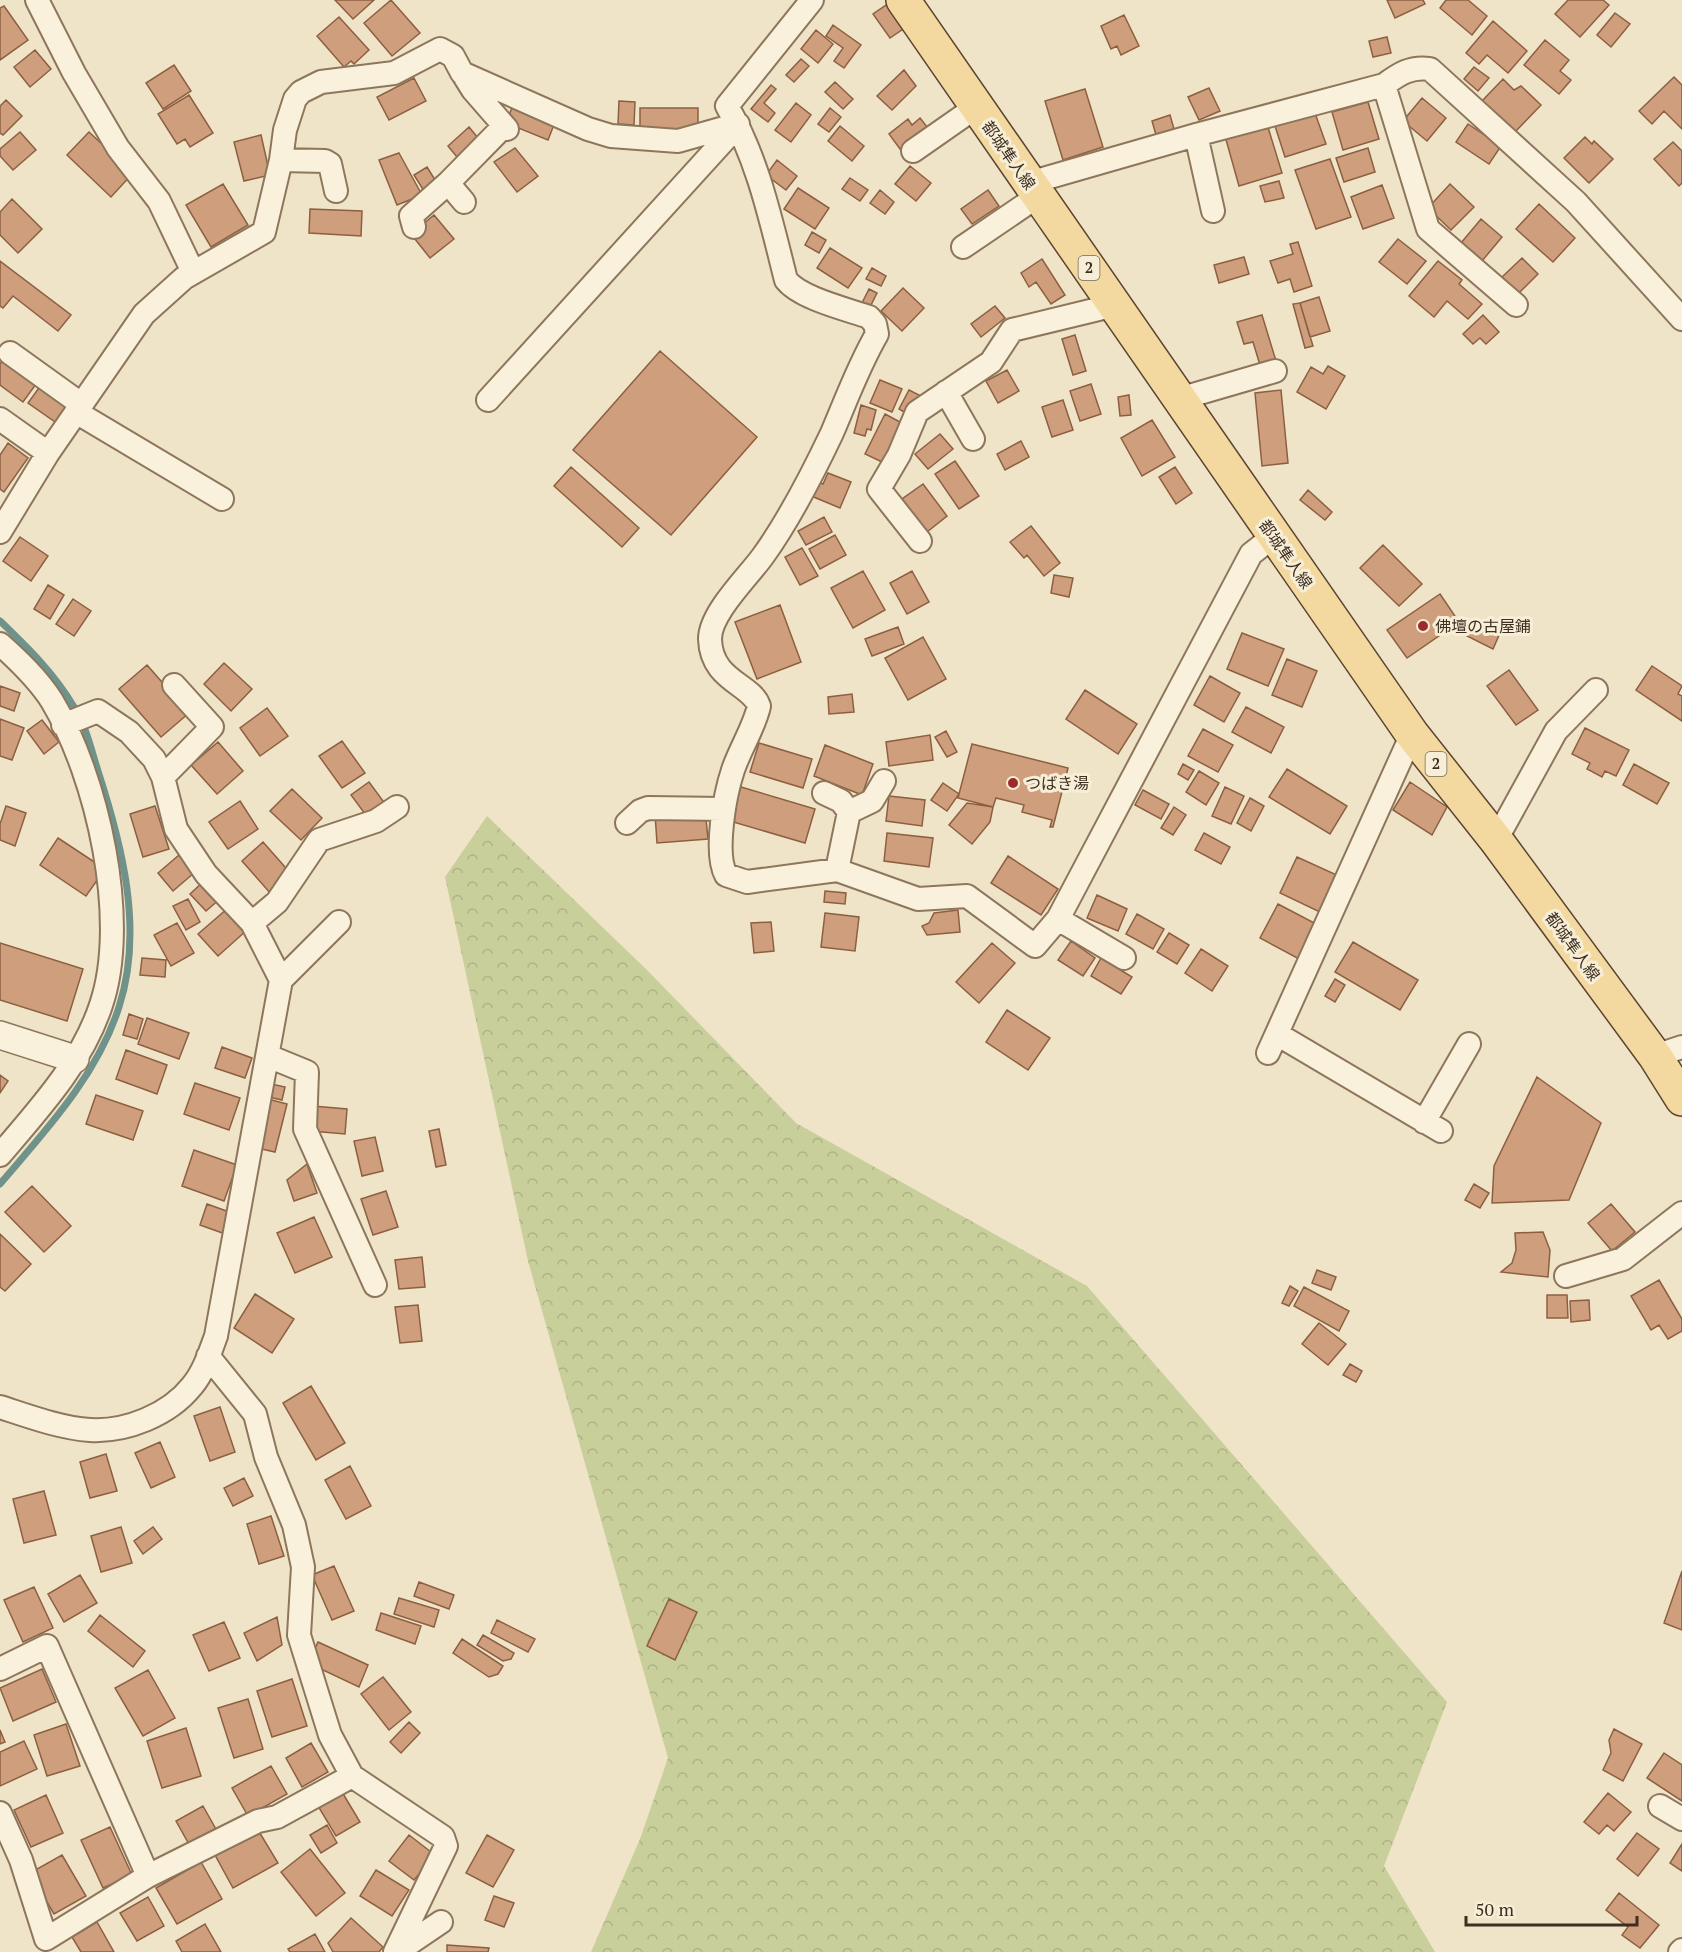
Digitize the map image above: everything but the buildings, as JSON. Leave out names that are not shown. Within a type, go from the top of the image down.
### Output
[{"type":"main road","name":"都城隼人線","points":[[903,0],[1412,735],[1668,1052],[1682,1099]]},
{"type":"street","points":[[37,0],[74,73],[118,148],[159,201],[192,272]]},
{"type":"street","points":[[812,0],[727,106],[738,124],[756,170],[786,280],[805,294],[869,317],[877,329],[850,385],[824,449],[780,529],[759,562],[718,615],[711,631],[712,650],[720,668],[730,680],[756,699],[759,706],[733,771],[724,809],[722,851],[726,875],[747,882],[837,870],[918,899],[967,896],[1035,946],[1058,919],[1251,554],[1274,536]]},
{"type":"street","points":[[0,532],[48,453],[144,314],[192,272],[264,232],[281,160],[288,115],[295,99],[309,86],[394,73],[440,49],[453,56],[473,90],[505,128],[411,216],[414,227]]},
{"type":"street","points":[[963,247],[1034,190],[1196,135],[1384,85],[1406,71],[1430,69],[1576,202],[1682,319]]},
{"type":"street","points":[[462,73],[588,129],[611,136],[678,141],[738,124]]},
{"type":"street","points":[[1384,85],[1428,229],[1516,305]]},
{"type":"street","points":[[913,151],[976,107]]},
{"type":"street","points":[[488,400],[738,124]]},
{"type":"street","points":[[1196,135],[1213,211]]},
{"type":"street","points":[[281,160],[325,161],[330,164],[336,191]]},
{"type":"street","points":[[448,183],[464,202]]},
{"type":"street","points":[[920,541],[879,489],[898,455],[917,412],[991,362],[1012,330],[1115,305]]},
{"type":"street","points":[[10,353],[78,408],[222,499]]},
{"type":"street","points":[[1179,399],[1275,371]]},
{"type":"street","points":[[946,393],[973,440]]},
{"type":"street","points":[[0,419],[48,453]]},
{"type":"street","points":[[0,644],[37,680],[52,701],[75,720],[103,833],[111,919],[109,976],[102,1004],[75,1059],[50,1097],[0,1155]]},
{"type":"street","points":[[163,777],[212,727],[174,685]]},
{"type":"street","points":[[1496,840],[1556,731],[1596,690]]},
{"type":"street","points":[[75,720],[98,711],[129,732],[154,759],[163,777],[176,829],[206,873],[252,923],[281,980]]},
{"type":"street","points":[[1412,735],[1272,1043],[1433,1126],[1469,1044]]},
{"type":"street","points":[[849,812],[872,801],[884,781]]},
{"type":"street","points":[[824,793],[841,801],[849,812],[837,870]]},
{"type":"street","points":[[252,923],[277,902],[319,840],[376,821],[397,807]]},
{"type":"street","points":[[627,823],[633,816],[648,808],[724,809]]},
{"type":"street","points":[[1058,919],[1124,958]]},
{"type":"street","points":[[0,1407],[87,1430],[113,1430],[134,1424],[167,1408],[194,1384],[216,1335],[281,980],[339,922]]},
{"type":"street","points":[[0,1035],[75,1059]]},
{"type":"street","points":[[268,1056],[307,1072],[305,1130],[375,1285]]},
{"type":"street","points":[[1566,1276],[1623,1259],[1682,1213]]},
{"type":"street","points":[[208,1356],[255,1414],[266,1457],[294,1525],[303,1567],[299,1635],[301,1649],[330,1735],[352,1776],[442,1837],[446,1846],[403,1948]]},
{"type":"street","points":[[0,1669],[47,1646],[148,1876]]},
{"type":"street","points":[[0,1813],[21,1860],[53,1945],[148,1876],[258,1821],[277,1817],[352,1776]]},
{"type":"street","points":[[1660,1806],[1682,1819]]},
{"type":"street","points":[[403,1948],[441,1922]]},
{"type":"green space","points":[[487,816],[647,970],[796,1123],[1087,1286],[1447,1702],[1384,1866],[1435,1952],[591,1952],[640,1839],[668,1758],[528,1261],[445,877]]},
{"type":"waterway","points":[[0,621],[49,672],[82,722],[115,828],[122,858],[130,918],[130,948],[126,978],[119,1007],[98,1056],[68,1101],[0,1184]]},
{"type":"place","name":"佛壇の古屋鋪","points":[[1423,626]]},
{"type":"place","name":"つばき湯","points":[[1013,783]]}]
